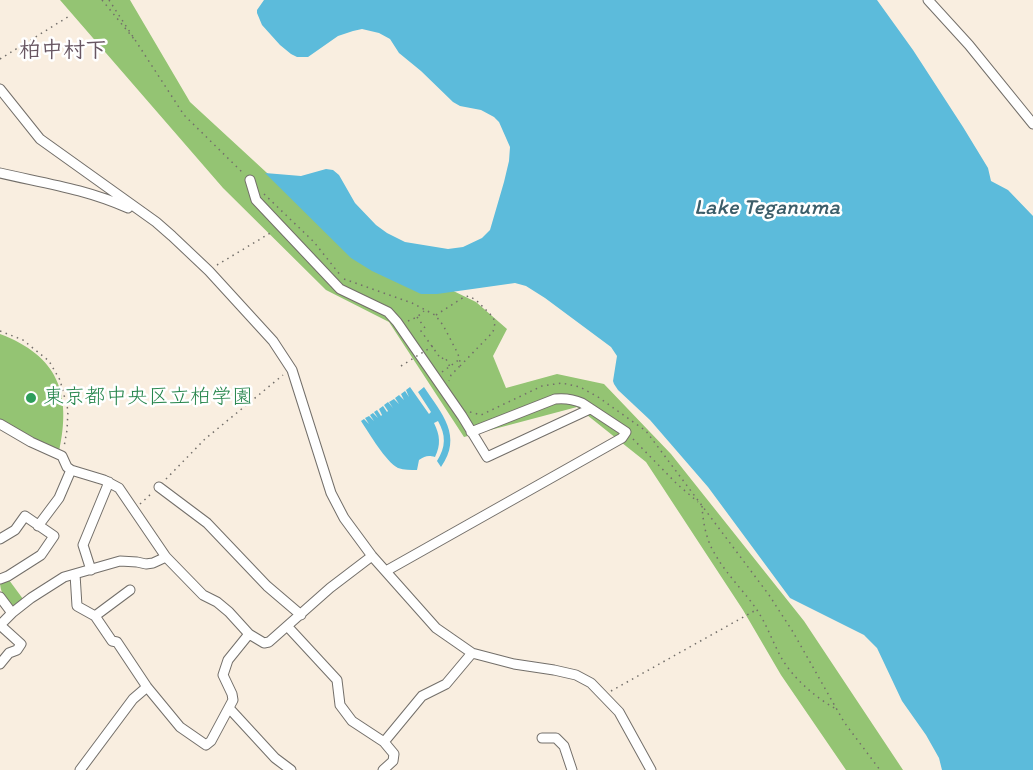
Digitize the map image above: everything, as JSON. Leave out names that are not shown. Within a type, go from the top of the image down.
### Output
[{"type":"street","points":[[928,0],[969,45],[1033,124]]},
{"type":"street","points":[[0,89],[40,139],[172,236],[209,271],[273,341],[292,370],[331,493],[344,518],[372,556],[436,628],[472,653],[514,664],[576,675],[591,683],[619,712],[650,768],[639,770]]},
{"type":"street","points":[[0,173],[74,188],[147,216]]},
{"type":"street","points":[[250,180],[256,200],[340,289],[388,312],[487,457],[590,409]]},
{"type":"street","points":[[386,571],[622,438],[626,432],[575,400],[564,398],[555,399],[471,432]]},
{"type":"street","points":[[1,426],[62,456],[71,470],[109,482],[119,488],[166,557],[203,595],[217,602],[249,634],[264,643],[269,642],[288,627],[330,588],[372,556]]},
{"type":"street","points":[[38,526],[59,498],[71,470]]},
{"type":"street","points":[[91,570],[83,545],[109,482]]},
{"type":"street","points":[[159,487],[207,524],[267,586],[301,615]]},
{"type":"street","points":[[0,539],[15,530],[25,516],[54,536],[41,555],[0,579]]},
{"type":"street","points":[[0,664],[21,644],[0,625],[12,613],[64,577],[120,561],[146,564],[166,557]]},
{"type":"street","points":[[75,574],[77,606],[95,616],[112,641],[117,642],[147,687],[180,728],[206,745],[211,741],[233,700],[223,675],[228,660],[249,634]]},
{"type":"street","points":[[95,616],[130,590]]},
{"type":"street","points":[[0,597],[12,613]]},
{"type":"street","points":[[288,627],[337,680],[340,705],[352,721],[384,742],[394,754],[393,760],[383,770]]},
{"type":"street","points":[[384,742],[422,696],[446,684],[472,653]]},
{"type":"street","points":[[80,770],[133,699],[147,687]]},
{"type":"street","points":[[229,708],[275,758],[291,770]]},
{"type":"street","points":[[542,738],[556,738],[564,746],[572,770]]},
{"type":"path","points":[[102,0],[140,47]]},
{"type":"path","points":[[109,0],[184,115],[314,242],[344,279],[412,303],[435,315],[443,325],[460,359],[459,367]]},
{"type":"path","points":[[0,59],[71,15]]},
{"type":"path","points":[[209,271],[282,226]]},
{"type":"path","points":[[435,315],[469,296],[494,317],[493,332],[451,375],[449,381]]},
{"type":"path","points":[[407,321],[417,317],[425,309]]},
{"type":"path","points":[[417,317],[425,328],[421,331],[441,359],[445,357],[450,367]]},
{"type":"path","points":[[0,331],[23,340],[49,361],[60,380],[68,410],[62,456]]},
{"type":"path","points":[[401,366],[433,346]]},
{"type":"path","points":[[442,372],[460,359]]},
{"type":"path","points":[[133,510],[159,487],[205,439],[292,370]]},
{"type":"path","points":[[470,412],[481,415],[542,386],[562,383],[580,387],[646,431],[769,595],[793,632],[844,722],[880,770]]},
{"type":"path","points":[[626,432],[702,506],[703,520],[715,554],[757,610],[782,659],[795,677],[822,701],[837,709]]},
{"type":"path","points":[[604,695],[757,610]]},
{"type":"green space","points":[[60,0],[130,0],[190,102],[330,231],[476,302],[507,329],[493,356],[506,388],[557,374],[604,384],[671,454],[804,621],[903,770],[846,770],[781,675],[743,610],[646,462],[577,407],[464,437],[389,322],[326,290],[223,188]]},
{"type":"green space","name":"東京都中央区立柏学園","points":[[0,334],[36,353],[48,365],[56,379],[63,412],[63,431],[59,452],[0,423]]},
{"type":"green space","points":[[9,580],[23,599],[15,606],[6,599],[1,589],[0,582]]},
{"type":"water","name":"Lake Teganuma","points":[[264,0],[877,0],[963,127],[988,168],[991,181],[1008,190],[1033,216],[1033,770],[942,770],[939,758],[902,701],[877,648],[864,635],[790,598],[708,487],[650,420],[618,390],[613,381],[617,356],[611,347],[526,286],[515,283],[437,294],[421,294],[372,271],[351,258],[265,173],[301,176],[326,169],[333,170],[339,175],[355,203],[387,233],[405,242],[448,249],[463,247],[482,238],[490,230],[504,182],[510,147],[499,122],[494,117],[481,110],[460,106],[453,102],[399,53],[390,39],[379,33],[362,29],[353,31],[338,36],[308,57],[297,57],[291,54],[262,25],[257,10]]},
{"type":"water","points":[[410,387],[429,414],[431,412],[418,392],[424,387],[448,426],[450,445],[441,467],[437,461],[442,451],[444,436],[438,421],[434,423],[439,440],[435,457],[427,456],[419,460],[417,470],[408,470],[398,468],[388,460],[361,421],[364,419],[369,424],[365,418],[369,416],[374,421],[370,415],[373,413],[378,418],[374,412],[377,410],[381,416],[379,409],[383,406],[387,412],[384,405],[388,402],[393,408],[389,402],[394,399],[399,404],[395,398],[399,395],[404,400],[401,394],[405,391],[409,397],[406,390]]},
{"type":"place","name":"東京都中央区立柏学園","points":[[31,398]]},
{"type":"district","name":"柏中村下","points":[[63,51]]}]
